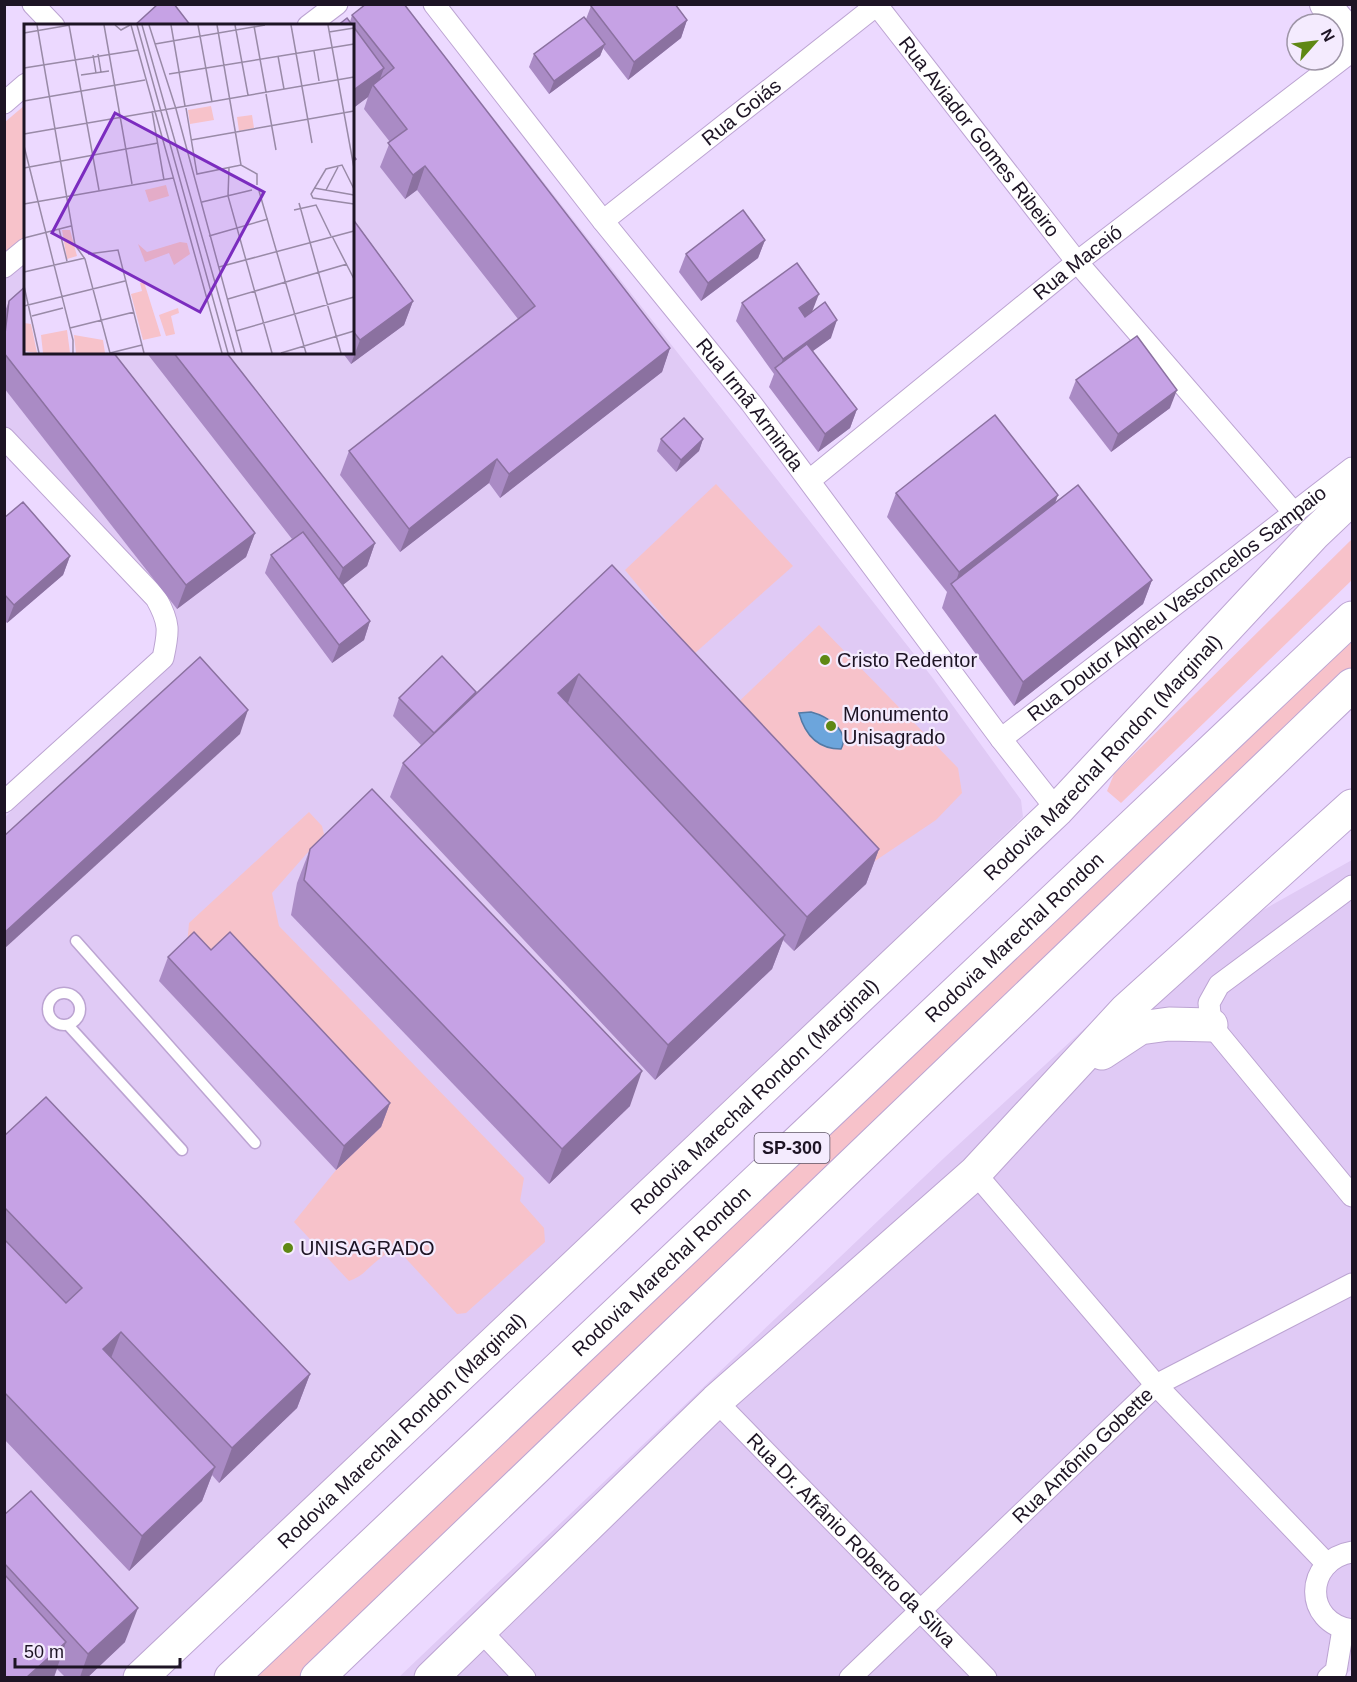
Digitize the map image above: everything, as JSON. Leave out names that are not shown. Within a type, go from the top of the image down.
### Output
[{"type":"highway","name":"Rodovia Marechal Rondon (Marginal)","points":[[140,1677],[1057,810],[1314,534],[1353,498]]},
{"type":"highway","name":"Rodovia Marechal Rondon","points":[[231,1677],[1353,618]]},
{"type":"highway","name":"SP-300","points":[[317,1677],[1353,685]]},
{"type":"highway","points":[[431,1677],[716,1401],[975,1173],[1126,1010],[1353,806]]},
{"type":"highway","points":[[1059,1080],[1140,1028],[1169,1024],[1211,1025]]},
{"type":"main road","points":[[1325,4],[1353,36]]},
{"type":"street","points":[[33,4],[52,24]]},
{"type":"street","points":[[311,24],[336,4]]},
{"type":"street","name":"Rua Irmã Arminda","points":[[434,4],[603,221],[751,403],[1001,739],[1057,810]]},
{"type":"street","name":"Rua Goiás","points":[[603,221],[877,5]]},
{"type":"street","name":"Rua Aviador Gomes Ribeiro","points":[[877,5],[1077,262],[1295,514]]},
{"type":"street","name":"Rua Maceió","points":[[810,480],[1077,262],[1353,51]]},
{"type":"street","points":[[4,103],[24,86]]},
{"type":"street","points":[[4,267],[24,251]]},
{"type":"street","points":[[4,438],[156,598],[166,617],[168,634],[163,658],[4,802]]},
{"type":"street","name":"Rua Doutor Alpheu Vasconcelos Sampaio","points":[[1001,739],[1353,468]]},
{"type":"street","points":[[1353,886],[1219,985],[1209,1003],[1211,1025],[1353,1196]]},
{"type":"street","points":[[975,1173],[1156,1385],[1327,1564]]},
{"type":"street","name":"Rua Antônio Gobette","points":[[850,1677],[1156,1385],[1353,1284]]},
{"type":"street","name":"Rua Dr. Afrânio Roberto da Silva","points":[[716,1401],[986,1677]]},
{"type":"street","points":[[1328,1677],[1336,1671],[1348,1629],[1327,1618],[1317,1603],[1317,1579],[1327,1564],[1342,1554],[1353,1552]]},
{"type":"street","points":[[480,1630],[525,1677]]},
{"type":"lane","points":[[76,941],[255,1143]]},
{"type":"lane","points":[[68,1025],[182,1150]]},
{"type":"shaded area","name":"UNISAGRADO","points":[[404,4],[932,677],[1021,800],[1023,817],[123,1677],[5,1677],[4,818],[171,660],[169,612],[5,429],[4,270],[24,256],[24,354],[354,354],[354,26]]},
{"type":"shaded area","points":[[24,106],[24,238],[5,259],[5,122]]},
{"type":"shaded area","points":[[716,484],[793,566],[694,654],[625,570]]},
{"type":"shaded area","points":[[1352,539],[1352,580],[1121,803],[1107,791],[1114,774]]},
{"type":"shaded area","points":[[819,625],[958,768],[962,793],[936,820],[875,861],[729,711]]},
{"type":"shaded area","points":[[1352,634],[1352,678],[300,1677],[255,1678]]},
{"type":"shaded area","points":[[309,812],[322,826],[324,834],[272,893],[279,926],[524,1178],[520,1201],[544,1228],[545,1242],[466,1313],[457,1314],[399,1251],[385,1255],[362,1274],[349,1281],[294,1222],[336,1170],[380,1127],[186,956],[189,923]]},
{"type":"shaded area","points":[[1352,860],[1352,1669],[1343,1677],[398,1678],[944,1158],[1135,982]]},
{"type":"water","points":[[811,712],[830,720],[840,730],[843,736],[841,749],[825,746],[813,739],[805,728],[799,713]]},
{"type":"building","points":[[158,4],[174,4],[189,24],[136,24]]},
{"type":"building","points":[[366,4],[404,4],[670,348],[509,474],[497,459],[409,529],[349,451],[535,306],[425,166],[413,175],[388,143],[407,129],[373,85],[394,68],[352,15]]},
{"type":"building","points":[[593,4],[675,4],[687,20],[634,62],[591,6]]},
{"type":"building","points":[[584,17],[605,44],[554,81],[534,54]]},
{"type":"building","points":[[347,18],[351,24],[340,24]]},
{"type":"building","points":[[354,27],[384,68],[354,90]]},
{"type":"building","points":[[743,210],[765,240],[708,283],[686,254]]},
{"type":"building","points":[[354,221],[413,301],[360,340],[354,332]]},
{"type":"building","points":[[797,263],[819,294],[799,308],[805,317],[825,302],[837,320],[783,359],[742,303]]},
{"type":"building","points":[[24,288],[24,354],[115,354],[255,533],[186,585],[4,353],[9,301]]},
{"type":"building","points":[[1137,336],[1177,390],[1118,434],[1076,380]]},
{"type":"building","points":[[807,344],[857,409],[825,434],[775,368]]},
{"type":"building","points":[[175,354],[228,354],[375,543],[343,568]]},
{"type":"building","points":[[995,415],[1058,495],[959,572],[896,493]]},
{"type":"building","points":[[684,418],[703,439],[681,460],[661,439]]},
{"type":"building","points":[[1078,485],[1152,580],[1023,682],[951,584]]},
{"type":"building","points":[[23,502],[70,556],[14,605],[4,594],[4,518]]},
{"type":"building","points":[[303,532],[370,621],[339,645],[271,555]]},
{"type":"building","points":[[612,565],[879,849],[807,917],[579,674],[558,693],[785,935],[668,1045],[403,763]]},
{"type":"building","points":[[442,656],[476,692],[434,733],[399,698]]},
{"type":"building","points":[[200,657],[248,710],[4,933],[4,836]]},
{"type":"building","points":[[372,789],[642,1071],[562,1149],[304,880],[310,849]]},
{"type":"building","points":[[194,932],[211,950],[230,932],[390,1103],[344,1146],[168,957]]},
{"type":"building","points":[[46,1097],[310,1374],[232,1448],[121,1332],[103,1349],[215,1467],[142,1536],[4,1392],[4,1239],[66,1303],[82,1288],[4,1207],[4,1136]]},
{"type":"building","points":[[31,1491],[138,1608],[88,1654],[4,1563],[4,1515]]},
{"type":"building","points":[[4,1574],[66,1642],[27,1677],[4,1677]]},
{"type":"place","name":"Cristo Redentor","points":[[825,660]]},
{"type":"place","name":"Monumento Unisagrado","points":[[831,726]]},
{"type":"place","name":"UNISAGRADO","points":[[288,1248]]}]
